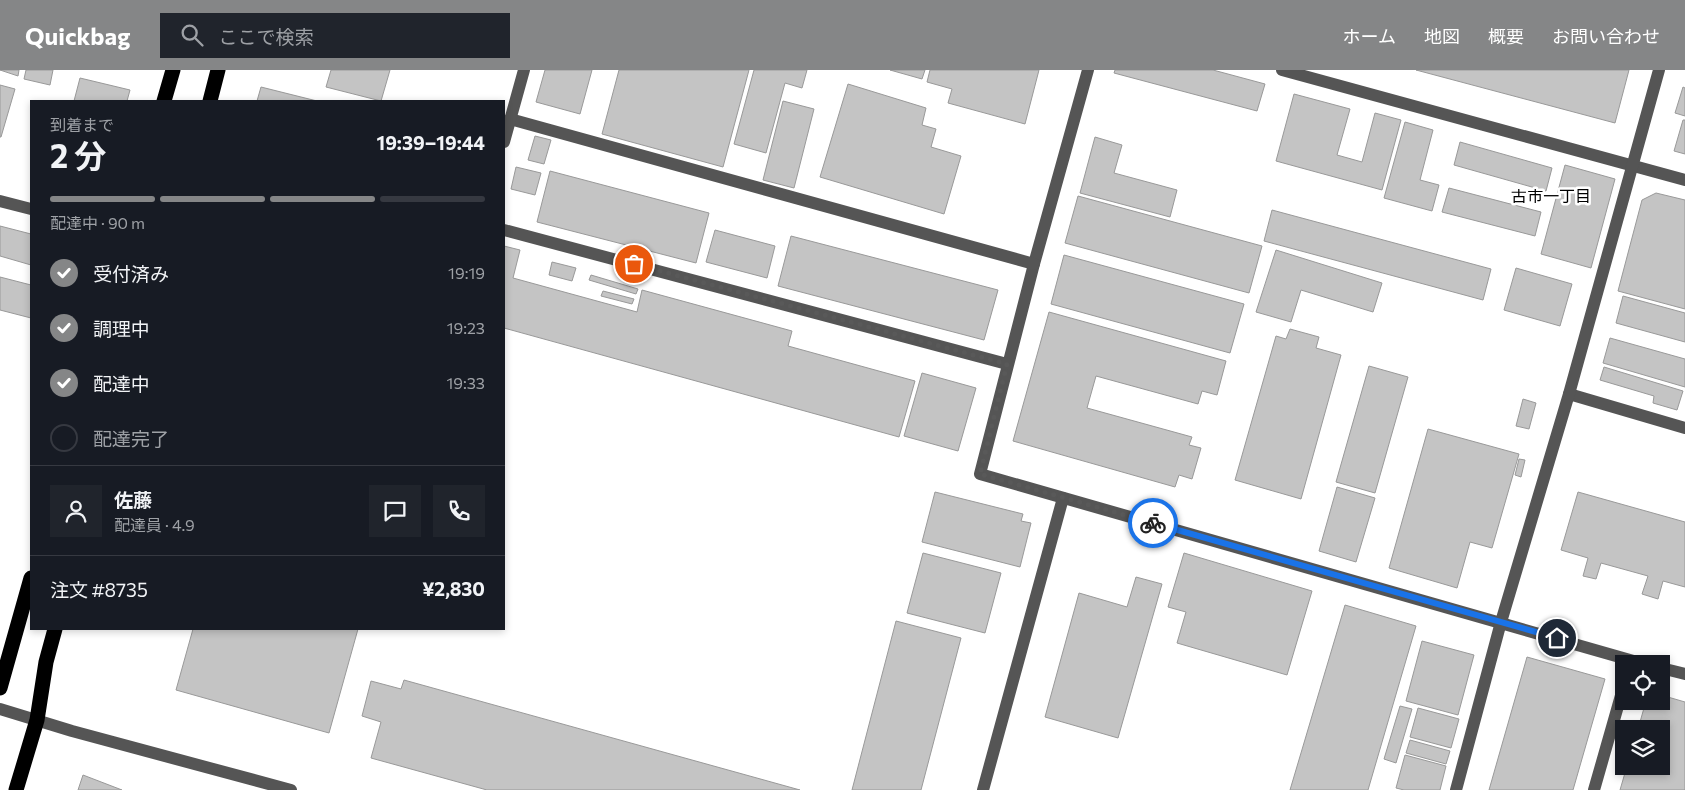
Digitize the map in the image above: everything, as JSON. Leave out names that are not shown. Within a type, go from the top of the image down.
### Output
[{"type":"highway","points":[[164,100],[173,70]]},
{"type":"highway","points":[[210,100],[218,70]]},
{"type":"highway","points":[[0,688],[30,582]]},
{"type":"highway","points":[[16,790],[37,720],[46,662],[55,630]]},
{"type":"street","points":[[505,138],[524,70]]},
{"type":"street","points":[[1088,70],[1007,364],[980,474],[1501,622],[1615,657]]},
{"type":"street","points":[[1282,70],[1685,180]]},
{"type":"street","points":[[1456,790],[1501,622],[1569,394],[1659,70]]},
{"type":"street","points":[[510,119],[1034,264]]},
{"type":"street","points":[[0,201],[30,209]]},
{"type":"street","points":[[505,230],[1007,364]]},
{"type":"street","points":[[1569,394],[1685,428]]},
{"type":"street","points":[[983,790],[1063,498]]},
{"type":"street","points":[[1670,670],[1685,674]]},
{"type":"street","points":[[0,709],[291,790]]},
{"type":"street","points":[[1594,790],[1617,710]]},
{"type":"building","points":[[0,70],[19,70],[18,76]]},
{"type":"building","points":[[26,70],[53,70],[50,85],[24,79]]},
{"type":"building","points":[[331,70],[390,70],[381,100],[326,87]]},
{"type":"building","points":[[545,70],[592,70],[580,114],[536,102]]},
{"type":"building","points":[[619,70],[749,70],[723,167],[602,134]]},
{"type":"building","points":[[754,70],[807,70],[802,88],[785,83],[766,153],[734,144]]},
{"type":"building","points":[[890,70],[925,70],[922,79]]},
{"type":"building","points":[[930,70],[1039,70],[1025,124],[948,103],[952,89],[927,82]]},
{"type":"building","points":[[1115,70],[1213,70],[1265,84],[1257,111],[1114,73]]},
{"type":"building","points":[[1416,70],[1629,70],[1615,123]]},
{"type":"building","points":[[80,78],[130,90],[127,100],[74,100]]},
{"type":"building","points":[[848,84],[926,108],[922,125],[936,129],[931,147],[961,156],[944,214],[820,177]]},
{"type":"building","points":[[0,85],[15,89],[1,137],[0,137]]},
{"type":"building","points":[[261,87],[313,100],[257,100]]},
{"type":"building","points":[[1683,87],[1685,88],[1685,116],[1675,113]]},
{"type":"building","points":[[1294,94],[1350,109],[1337,155],[1362,162],[1375,113],[1401,120],[1382,190],[1276,161]]},
{"type":"building","points":[[783,101],[814,109],[794,188],[763,180]]},
{"type":"building","points":[[1683,120],[1685,120],[1685,154],[1674,151]]},
{"type":"building","points":[[1405,122],[1433,130],[1420,180],[1439,185],[1432,211],[1384,198]]},
{"type":"building","points":[[535,136],[551,140],[544,164],[528,160]]},
{"type":"building","points":[[1095,137],[1122,145],[1114,173],[1177,190],[1170,217],[1080,193]]},
{"type":"building","points":[[1460,142],[1552,168],[1546,191],[1454,165]]},
{"type":"building","points":[[1565,165],[1615,179],[1591,268],[1541,254]]},
{"type":"building","points":[[516,167],[541,173],[535,195],[511,189]]},
{"type":"building","points":[[550,171],[709,213],[696,263],[537,222]]},
{"type":"building","points":[[1449,188],[1541,212],[1535,236],[1442,212]]},
{"type":"building","points":[[1656,193],[1685,200],[1685,309],[1618,291],[1642,200]]},
{"type":"building","points":[[1078,196],[1262,246],[1249,293],[1065,243]]},
{"type":"building","points":[[1272,210],[1491,269],[1483,300],[1264,241]]},
{"type":"building","points":[[0,226],[30,234],[30,265],[0,256]]},
{"type":"building","points":[[715,230],[775,246],[767,278],[706,262]]},
{"type":"building","points":[[791,236],[998,290],[984,340],[778,286]]},
{"type":"building","points":[[505,246],[520,250],[513,278],[637,312],[642,290],[792,331],[788,346],[915,381],[899,437],[505,328]]},
{"type":"building","points":[[1276,250],[1382,283],[1373,312],[1301,290],[1291,322],[1256,312]]},
{"type":"building","points":[[1064,255],[1244,304],[1230,353],[1051,304]]},
{"type":"building","points":[[552,262],[576,268],[572,281],[549,275]]},
{"type":"building","points":[[1516,268],[1572,284],[1560,326],[1504,310]]},
{"type":"building","points":[[591,275],[638,289],[636,294],[589,280]]},
{"type":"building","points":[[0,277],[30,285],[30,318],[0,310]]},
{"type":"building","points":[[603,291],[634,299],[632,304],[601,296]]},
{"type":"building","points":[[1623,296],[1685,313],[1685,342],[1616,323]]},
{"type":"building","points":[[1049,312],[1226,361],[1217,395],[1202,391],[1198,404],[1096,376],[1087,408],[1192,437],[1189,445],[1201,448],[1192,479],[1179,475],[1175,487],[1013,441]]},
{"type":"building","points":[[1290,329],[1319,337],[1316,348],[1341,355],[1301,499],[1235,480],[1276,336],[1286,339]]},
{"type":"building","points":[[1610,338],[1685,359],[1685,387],[1603,363]]},
{"type":"building","points":[[1369,366],[1408,377],[1375,493],[1336,482]]},
{"type":"building","points":[[1604,367],[1683,391],[1677,410],[1653,403],[1654,396],[1600,380]]},
{"type":"building","points":[[922,373],[976,388],[958,451],[904,436]]},
{"type":"building","points":[[1523,399],[1536,403],[1529,429],[1516,426]]},
{"type":"building","points":[[1428,429],[1519,454],[1492,548],[1470,542],[1457,588],[1389,568]]},
{"type":"building","points":[[1519,459],[1525,460],[1521,477],[1515,475]]},
{"type":"building","points":[[1337,487],[1375,498],[1356,562],[1319,551]]},
{"type":"building","points":[[935,492],[1023,514],[1021,521],[1031,523],[1020,567],[922,542]]},
{"type":"building","points":[[1578,492],[1685,522],[1685,587],[1663,581],[1658,599],[1642,594],[1648,576],[1601,563],[1596,579],[1583,576],[1588,558],[1561,550]]},
{"type":"building","points":[[923,553],[1001,573],[985,633],[907,613]]},
{"type":"building","points":[[1184,553],[1312,591],[1287,675],[1177,643],[1186,612],[1168,607]]},
{"type":"building","points":[[1136,577],[1162,584],[1118,738],[1045,717],[1079,593],[1127,607]]},
{"type":"building","points":[[1345,605],[1416,626],[1368,790],[1290,790]]},
{"type":"building","points":[[896,621],[961,638],[921,790],[852,790]]},
{"type":"building","points":[[193,630],[358,630],[329,733],[176,690]]},
{"type":"building","points":[[1422,641],[1474,655],[1458,715],[1406,701]]},
{"type":"building","points":[[1527,657],[1605,679],[1573,790],[1489,790]]},
{"type":"building","points":[[404,680],[800,790],[487,790],[371,758],[381,722],[362,716],[371,681],[401,689]]},
{"type":"building","points":[[1670,698],[1685,702],[1685,790],[1620,790],[1624,775],[1670,775],[1670,720],[1641,720],[1643,710],[1670,710]]},
{"type":"building","points":[[1400,706],[1412,709],[1396,763],[1384,759]]},
{"type":"building","points":[[1418,708],[1459,719],[1451,748],[1410,737]]},
{"type":"building","points":[[1410,740],[1450,751],[1446,764],[1406,753]]},
{"type":"building","points":[[1405,755],[1446,766],[1440,790],[1404,790],[1396,788]]},
{"type":"building","points":[[83,775],[122,790],[78,790]]},
{"type":"way so far","points":[[634,264],[1007,364],[980,474],[1153,523]]},
{"type":"district","name":"古市一丁目","points":[[1551,195]]},
{"type":"route","points":[[1153,523],[1557,638]]}]
